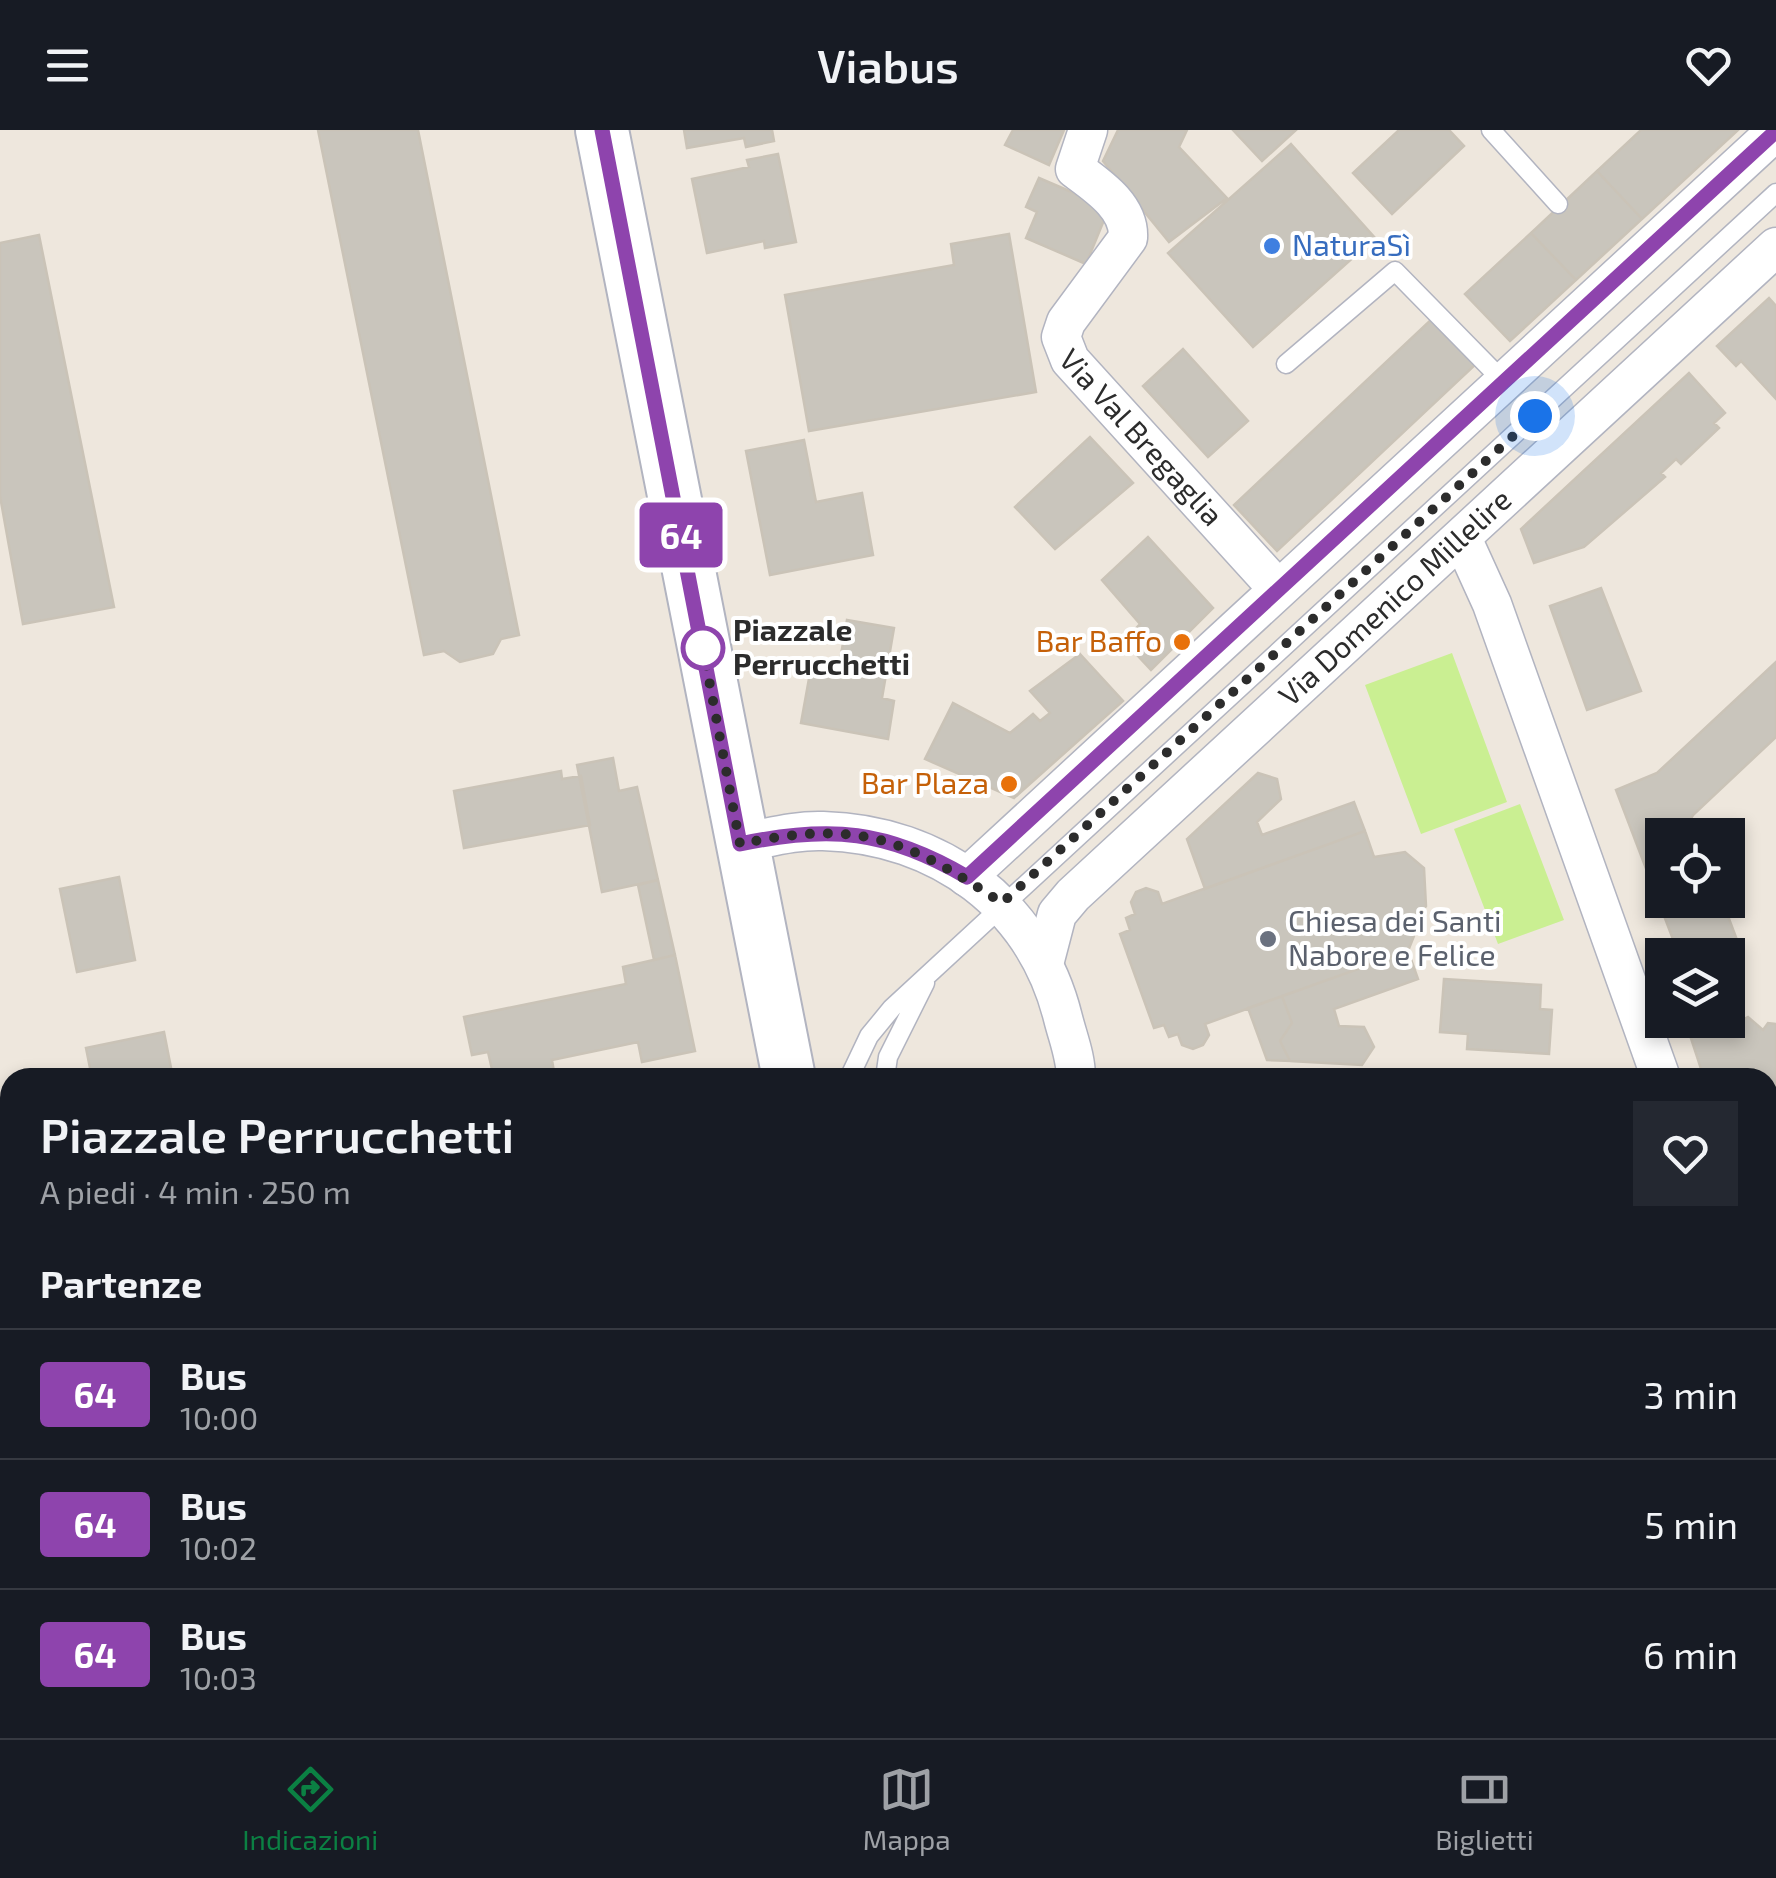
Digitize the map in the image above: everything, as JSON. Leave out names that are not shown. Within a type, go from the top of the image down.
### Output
[{"type":"street","points":[[602,130],[787,1068]]},
{"type":"street","name":"Via Val Bregaglia","points":[[1088,130],[1075,169],[1122,212],[1129,224],[1128,238],[1066,322],[1061,337],[1070,360],[1278,589]]},
{"type":"street","points":[[967,877],[1504,382],[1616,267],[1776,131]]},
{"type":"street","name":"Via Domenico Millelire","points":[[1044,964],[1057,914],[1073,895],[1776,247]]},
{"type":"street","points":[[1462,538],[1492,604],[1658,1068]]},
{"type":"street","points":[[740,844],[797,832],[857,834],[895,842],[967,877],[1002,903],[1044,964],[1076,1068]]},
{"type":"lane","points":[[1491,130],[1558,204]]},
{"type":"lane","name":"Via Domenico Millelire","points":[[853,1068],[869,1036],[1002,903],[1776,193]]},
{"type":"lane","points":[[1286,364],[1395,271],[1504,382]]},
{"type":"lane","points":[[886,1068],[929,974]]},
{"type":"green space","points":[[1452,653],[1507,802],[1421,834],[1365,685]]},
{"type":"green space","points":[[1520,804],[1564,920],[1498,944],[1454,829]]},
{"type":"building","points":[[318,130],[418,130],[519,635],[501,639],[493,654],[460,662],[444,651],[424,655]]},
{"type":"building","points":[[684,130],[772,130],[774,141],[746,147],[744,138],[687,148]]},
{"type":"building","points":[[1013,130],[1064,130],[1049,165],[1005,145]]},
{"type":"building","points":[[1118,130],[1187,130],[1179,147],[1227,198],[1169,242],[1103,161]]},
{"type":"building","points":[[1233,130],[1296,130],[1262,161]]},
{"type":"building","points":[[1399,130],[1449,130],[1464,146],[1392,214],[1353,173]]},
{"type":"building","points":[[1641,130],[1738,130],[1642,219],[1597,171]]},
{"type":"building","name":"NaturaSì","points":[[1291,144],[1375,238],[1253,347],[1168,253]]},
{"type":"building","points":[[778,154],[796,242],[765,248],[764,241],[707,253],[692,179],[749,167],[747,160]]},
{"type":"building","points":[[1597,171],[1642,219],[1576,280],[1531,233]]},
{"type":"building","points":[[1039,178],[1109,208],[1086,264],[1026,238],[1037,212],[1026,207]]},
{"type":"building","points":[[1531,233],[1576,280],[1510,341],[1465,294]]},
{"type":"building","points":[[1009,234],[1036,392],[809,431],[785,295],[954,265],[951,244]]},
{"type":"building","points":[[39,235],[114,607],[23,624],[0,496],[0,243]]},
{"type":"building","points":[[1769,298],[1776,306],[1776,399],[1741,361],[1736,366],[1717,346]]},
{"type":"building","points":[[1434,317],[1477,363],[1277,551],[1234,505]]},
{"type":"building","points":[[1183,349],[1248,421],[1208,457],[1143,386]]},
{"type":"building","points":[[1689,373],[1725,413],[1714,423],[1719,428],[1681,464],[1676,459],[1661,473],[1665,477],[1584,547],[1534,563],[1521,529]]},
{"type":"building","points":[[1090,437],[1133,483],[1055,549],[1015,507]]},
{"type":"building","points":[[804,440],[816,502],[862,493],[873,555],[770,575],[746,451]]},
{"type":"building","points":[[1148,537],[1213,608],[1151,670],[1124,641],[1140,624],[1102,580]]},
{"type":"building","points":[[1601,588],[1641,691],[1587,710],[1550,606]]},
{"type":"building","points":[[847,620],[894,628],[882,698],[894,701],[888,739],[801,723],[810,673],[837,678]]},
{"type":"building","points":[[1080,654],[1123,701],[1014,798],[925,759],[953,703],[1010,733],[1033,714],[1040,721],[1050,713],[1030,691]]},
{"type":"building","points":[[1776,662],[1776,737],[1691,818],[1645,818],[1645,866],[1616,790],[1657,773]]},
{"type":"building","points":[[613,758],[619,791],[637,787],[658,880],[602,892],[577,765]]},
{"type":"building","points":[[561,771],[562,779],[581,776],[590,825],[464,848],[454,791]]},
{"type":"building","points":[[1258,773],[1277,779],[1281,799],[1257,822],[1262,835],[1354,802],[1365,831],[1205,889],[1187,839]]},
{"type":"building","name":"Chiesa dei Santi Nabore e Felice","points":[[1365,831],[1374,857],[1405,852],[1424,868],[1426,906],[1411,926],[1414,936],[1408,951],[1205,1024],[1209,1035],[1203,1045],[1193,1049],[1182,1045],[1178,1034],[1169,1037],[1164,1025],[1154,1028],[1120,934],[1130,930],[1126,918],[1135,914],[1131,902],[1136,892],[1146,888],[1158,892],[1162,904]]},
{"type":"building","points":[[119,877],[135,960],[77,972],[60,889]]},
{"type":"building","points":[[658,880],[675,955],[654,960],[638,885]]},
{"type":"building","points":[[1665,918],[1729,918],[1736,938],[1673,938]]},
{"type":"building","points":[[1408,951],[1418,979],[1334,1009],[1339,1026],[1364,1027],[1374,1047],[1362,1065],[1290,1061],[1280,1041],[1292,1023],[1282,996]]},
{"type":"building","points":[[675,955],[695,1051],[642,1062],[638,1042],[552,1060],[553,1068],[492,1068],[488,1052],[472,1055],[464,1017],[626,984],[623,967]]},
{"type":"building","points":[[1444,979],[1541,985],[1540,1009],[1552,1010],[1549,1054],[1467,1049],[1468,1034],[1440,1032]]},
{"type":"building","points":[[1282,996],[1292,1023],[1280,1041],[1290,1061],[1267,1060],[1248,1008]]},
{"type":"building","points":[[1748,1017],[1763,1030],[1768,1023],[1776,1024],[1776,1068],[1701,1068],[1691,1038],[1745,1038]]},
{"type":"building","points":[[164,1032],[171,1068],[90,1068],[86,1048]]},
{"type":"bus line","name":"64","points":[[602,130],[740,844],[797,832],[857,834],[895,842],[967,877],[1776,131]]},
{"type":"place","name":"NaturaSì","points":[[1272,246]]},
{"type":"place","name":"Bar Baffo","points":[[1182,642]]},
{"type":"place","name":"Piazzale Perrucchetti","points":[[703,648]]},
{"type":"place","name":"Bar Plaza","points":[[1009,784]]},
{"type":"place","name":"Chiesa dei Santi Nabore e Felice","points":[[1268,939]]},
{"type":"route","points":[[703,648],[740,844],[797,832],[823,831],[895,842],[948,866],[1002,903],[1535,416]]}]
